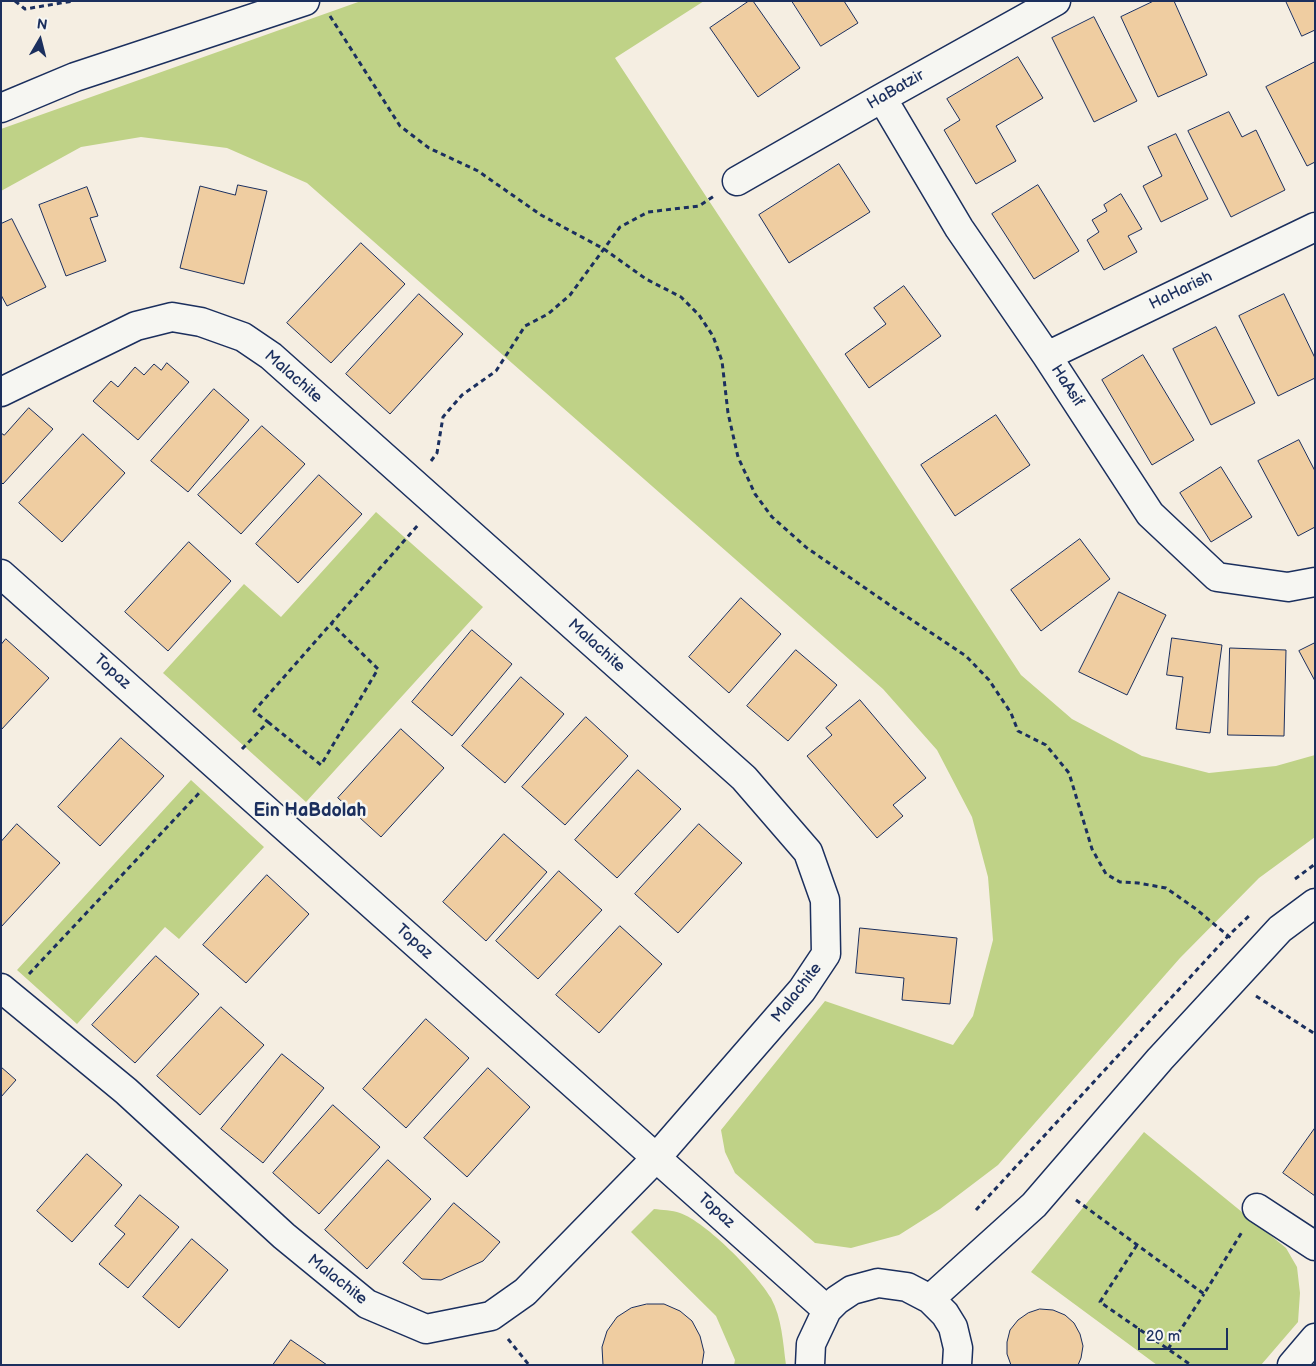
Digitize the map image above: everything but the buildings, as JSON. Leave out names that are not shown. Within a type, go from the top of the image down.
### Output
[{"type":"street","name":"HaBatzir","points":[[738,181],[1056,1]]},
{"type":"street","points":[[1,108],[75,77],[315,5]]},
{"type":"street","name":"HaAsif","points":[[882,98],[959,228],[1047,356],[1150,514],[1218,577],[1288,587],[1315,582]]},
{"type":"street","name":"HaHarish","points":[[1047,356],[1315,227]]},
{"type":"street","name":"Malachite","points":[[1,392],[136,326],[172,317],[201,322],[243,338],[271,356],[744,778],[808,852],[825,900],[826,954],[802,990],[656,1158],[525,1292],[491,1316],[426,1329],[367,1304],[327,1273],[126,1091],[1,988]]},
{"type":"street","name":"Topaz","points":[[1,574],[827,1310]]},
{"type":"street","points":[[930,1299],[1034,1205],[1160,1059],[1280,929],[1315,903]]},
{"type":"street","points":[[1257,1208],[1315,1246]]},
{"type":"street","points":[[810,1365],[811,1344],[827,1310],[837,1300],[852,1290],[878,1283],[907,1287],[930,1299],[945,1314],[953,1327],[958,1348],[957,1365]]},
{"type":"street","points":[[1292,1365],[1315,1338]]},
{"type":"path","points":[[15,1],[25,9],[73,1]]},
{"type":"path","points":[[315,5],[400,126],[429,148],[478,171],[541,215],[604,249],[646,279],[681,297],[699,315],[713,336],[722,362],[728,413],[738,457],[755,494],[772,516],[807,548],[966,656],[989,680],[1011,713],[1018,731],[1046,745],[1069,773],[1092,849],[1106,874],[1120,882],[1166,888],[1254,957]]},
{"type":"path","points":[[414,483],[437,453],[443,417],[462,396],[496,371],[525,326],[548,314],[570,295],[620,227],[648,212],[699,206],[738,181]]},
{"type":"path","points":[[268,722],[321,765],[378,668],[331,623]]},
{"type":"path","points":[[1233,980],[1315,1034]]},
{"type":"path","points":[[1053,1184],[1204,1294]]},
{"type":"path","points":[[1168,1349],[1257,1208]]},
{"type":"path","points":[[1137,1245],[1100,1302],[1191,1365]]},
{"type":"green space","points":[[361,1],[704,1],[615,58],[1021,675],[1072,719],[1142,756],[1209,773],[1276,766],[1315,755],[1315,837],[1259,878],[1180,958],[998,1165],[940,1209],[899,1235],[851,1248],[815,1243],[735,1173],[725,1152],[721,1130],[825,1001],[953,1045],[973,1016],[993,940],[988,877],[972,817],[937,750],[883,689],[307,183],[227,148],[141,137],[81,147],[1,191],[1,129]]},
{"type":"green space","points":[[376,512],[483,607],[306,802],[163,673],[244,584],[281,617]]},
{"type":"green space","points":[[191,780],[264,847],[179,939],[165,927],[77,1024],[17,970]]},
{"type":"green space","points":[[1144,1132],[1286,1248],[1297,1267],[1300,1293],[1298,1322],[1261,1365],[1157,1365],[1031,1272]]},
{"type":"green space","points":[[654,1209],[677,1212],[691,1218],[717,1238],[755,1276],[771,1298],[778,1314],[786,1365],[734,1365],[735,1360],[716,1316],[631,1232]]},
{"type":"district","name":"Ein HaBdolah","points":[[310,811]]}]
